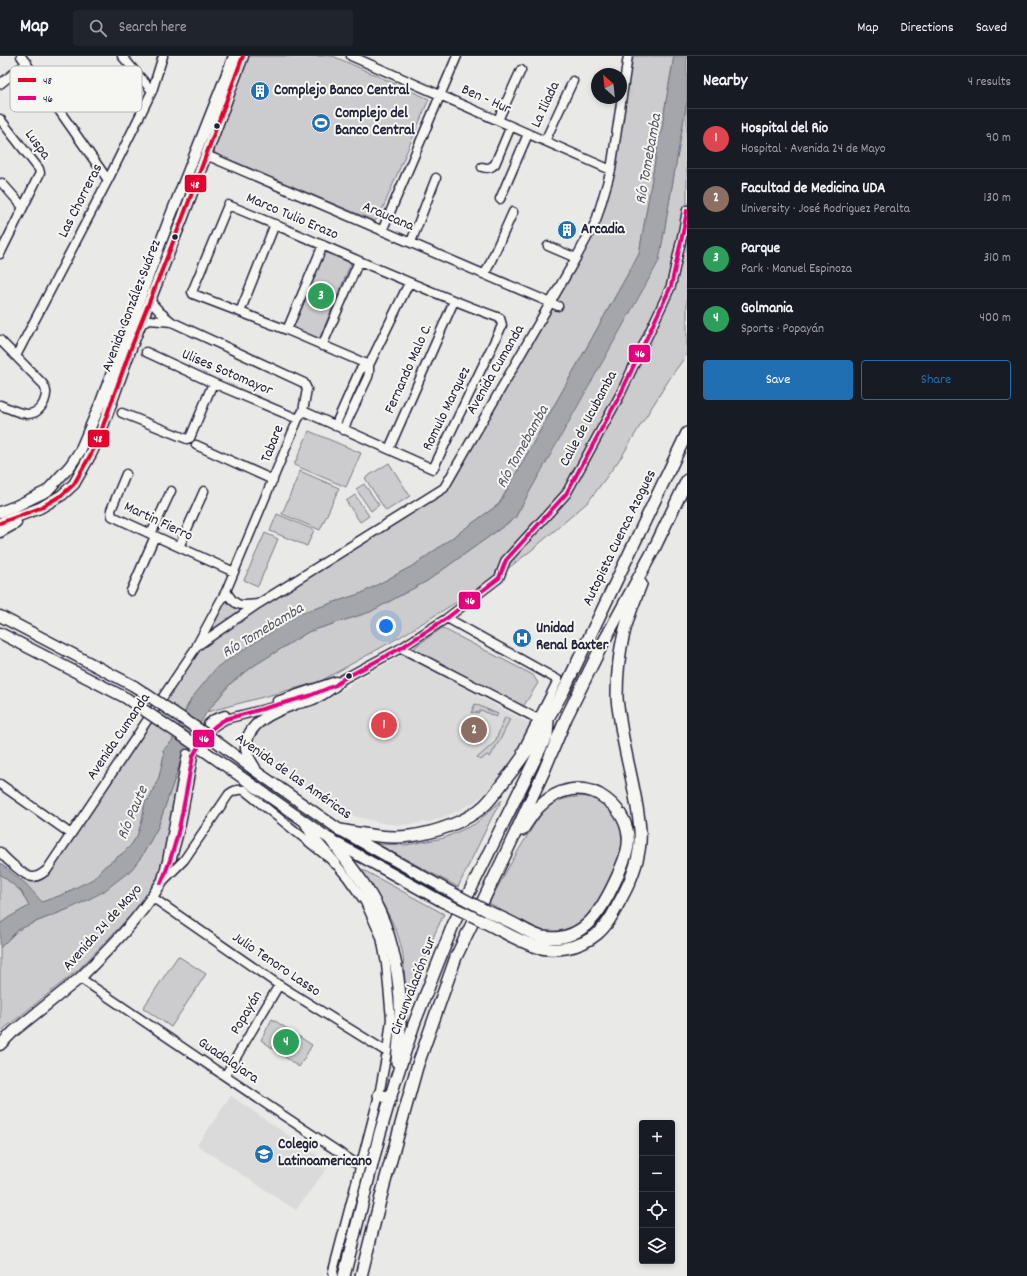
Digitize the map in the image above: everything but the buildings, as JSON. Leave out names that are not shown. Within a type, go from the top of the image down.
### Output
[{"type":"highway","name":"Autopista Cuenca Azogues","points":[[543,720],[564,690],[687,433]]},
{"type":"highway","name":"Autopista Cuenca Azogues","points":[[544,771],[566,718],[609,630],[654,549],[687,480]]},
{"type":"highway","points":[[482,921],[534,946],[550,949],[568,947],[588,940],[600,930],[613,915],[626,890],[637,862],[640,831],[622,735],[617,698],[618,668],[626,625],[654,549]]},
{"type":"highway","points":[[340,830],[382,837],[410,836],[461,822],[485,805],[510,775],[543,720]]},
{"type":"highway","name":"Circunvalación Sur","points":[[344,1276],[380,1133],[414,1024],[453,925],[547,735],[543,720]]},
{"type":"highway","name":"Circunvalación Sur","points":[[361,1276],[396,1139],[417,1067],[456,957],[544,771]]},
{"type":"highway","points":[[487,911],[532,933],[542,936],[563,936],[577,931],[588,924],[595,917],[609,894],[628,849],[628,835],[623,818],[611,803],[602,796],[591,791],[581,788],[572,789],[556,795],[537,808],[506,853]]},
{"type":"highway","points":[[331,840],[361,879],[379,911],[390,941],[399,992],[400,1021],[395,1082]]},
{"type":"highway","points":[[379,1095],[391,1098]]},
{"type":"main road","name":"Avenida González Suárez","points":[[0,512],[47,491],[70,466],[80,451],[101,402],[169,220],[234,56]]},
{"type":"main road","name":"Avenida González Suárez","points":[[0,523],[40,508],[62,495],[74,484],[92,454],[140,324],[243,56]]},
{"type":"main road","points":[[0,532],[40,508]]},
{"type":"main road","name":"Avenida de las Américas","points":[[2,617],[134,686],[213,739],[340,830],[487,911]]},
{"type":"main road","name":"Avenida de las Américas","points":[[0,633],[126,698],[331,840],[443,902],[482,921]]},
{"type":"main road","points":[[257,772],[246,750],[247,739],[251,731],[261,720],[295,704],[321,696],[339,682]]},
{"type":"main road","points":[[305,822],[315,840],[334,864]]},
{"type":"main road","name":"Avenida 24 de Mayo","points":[[0,1045],[19,1027],[80,978],[133,921],[161,883]]},
{"type":"street","points":[[22,56],[29,66]]},
{"type":"street","points":[[122,56],[131,66]]},
{"type":"street","name":"Las Chorreras","points":[[142,111],[152,91],[163,56]]},
{"type":"street","name":"Ben - Hur","points":[[350,56],[611,170]]},
{"type":"street","points":[[382,230],[457,56]]},
{"type":"street","name":"Avenida Cumanda","points":[[0,852],[27,875],[33,878],[47,870],[197,646],[258,604],[444,488],[554,305],[576,258],[596,221],[611,170],[628,56]]},
{"type":"street","points":[[23,66],[27,63]]},
{"type":"street","points":[[498,120],[521,70]]},
{"type":"street","points":[[0,84],[10,76]]},
{"type":"street","points":[[142,79],[152,91]]},
{"type":"street","name":"La Iliada","points":[[545,141],[573,81]]},
{"type":"street","points":[[61,112],[108,180]]},
{"type":"street","name":"Las Chorreras","points":[[16,356],[108,180],[142,112]]},
{"type":"street","name":"Luspa","points":[[0,119],[39,169],[40,173],[0,254]]},
{"type":"street","points":[[482,167],[488,168],[495,164],[511,126]]},
{"type":"street","points":[[500,199],[528,134]]},
{"type":"street","name":"Araucana","points":[[206,155],[411,242],[554,305]]},
{"type":"street","points":[[411,242],[436,178]]},
{"type":"street","points":[[2,183],[23,207]]},
{"type":"street","name":"Marco Tulio Erazo","points":[[369,365],[287,330],[193,294],[192,292],[228,205],[454,301],[500,318]]},
{"type":"street","name":"Calle de Ucubamba","points":[[447,618],[499,578],[506,560],[566,494],[620,394],[671,286],[687,210]]},
{"type":"street","points":[[485,274],[513,212]]},
{"type":"street","points":[[240,312],[275,224]]},
{"type":"street","points":[[287,330],[323,245]]},
{"type":"street","points":[[548,246],[576,258]]},
{"type":"street","points":[[322,346],[359,261]]},
{"type":"street","points":[[343,430],[369,373],[369,365],[409,282]]},
{"type":"street","name":"Tabare","points":[[150,300],[160,312],[172,322],[304,383],[307,389],[303,411],[298,418],[226,591],[197,646]]},
{"type":"street","name":"Fernando Malo C.","points":[[389,449],[454,301]]},
{"type":"street","name":"Romulo Marquez","points":[[303,411],[433,469],[499,332],[502,325],[500,318]]},
{"type":"street","name":"Tabare","points":[[140,324],[150,320],[172,322]]},
{"type":"street","points":[[0,340],[43,384],[47,395],[40,409],[36,412],[24,415],[0,405]]},
{"type":"street","name":"Ulises Sotomayor","points":[[146,352],[213,383],[298,418]]},
{"type":"street","points":[[335,426],[359,372],[369,365]]},
{"type":"street","points":[[122,413],[188,439],[190,438],[213,383]]},
{"type":"street","points":[[196,445],[273,480]]},
{"type":"street","name":"Martin Fierro","points":[[126,474],[111,510],[112,516],[234,572]]},
{"type":"street","points":[[131,591],[171,491]]},
{"type":"street","points":[[179,547],[204,491]]},
{"type":"street","name":"Avenida Cumanda","points":[[226,591],[235,604],[242,606],[258,604]]},
{"type":"street","points":[[339,682],[214,719],[210,726],[226,719],[309,696],[339,682],[401,648],[447,618],[558,680],[543,720],[401,648]]},
{"type":"street","name":"Avenida 24 de Mayo","points":[[190,755],[178,836],[170,863],[161,883],[190,755]]},
{"type":"street","points":[[0,784],[71,834]]},
{"type":"street","points":[[161,883],[184,860],[229,794],[239,789],[244,790],[334,864],[347,877],[365,902],[381,937],[386,964],[391,1019],[387,1052],[379,1095],[332,1271],[334,1276]]},
{"type":"street","name":"Julio Tenoro Lasso","points":[[152,897],[279,985],[387,1052]]},
{"type":"street","name":"Guadalajara","points":[[80,978],[360,1166]]},
{"type":"street","name":"Popayán","points":[[225,1076],[279,985]]},
{"type":"shaded area","name":"Complejo del Banco Central","points":[[249,56],[333,56],[429,99],[380,215],[375,221],[214,152]]},
{"type":"shaded area","points":[[632,56],[674,56],[639,254],[499,504],[416,564],[362,593],[299,614],[188,704],[172,741],[163,750],[164,755],[159,777],[149,799],[145,802],[142,821],[137,836],[131,845],[104,867],[94,879],[59,896],[36,904],[18,882],[27,875],[40,876],[197,646],[254,609],[299,583],[444,488],[596,221],[611,170],[623,104],[627,104],[627,83]]},
{"type":"shaded area","points":[[674,56],[687,56],[687,101],[659,261],[515,518],[427,581],[370,612],[308,632],[255,665],[231,683],[207,712],[185,749],[158,827],[142,856],[131,870],[103,892],[71,908],[18,930],[0,948],[0,924],[29,906],[21,891],[0,874],[0,863],[26,884],[42,902],[59,896],[93,879],[104,867],[123,853],[137,836],[142,821],[145,802],[149,799],[159,777],[164,755],[163,750],[172,741],[191,699],[217,667],[299,614],[362,593],[416,564],[499,504],[639,254]]},
{"type":"shaded area","points":[[687,101],[687,354],[670,378],[622,456],[588,502],[533,549],[497,577],[400,637],[319,682],[207,712],[231,683],[255,665],[308,632],[370,612],[427,581],[515,518],[662,243]]},
{"type":"shaded area","points":[[324,252],[351,263],[319,340],[291,328]]},
{"type":"shaded area","points":[[309,431],[361,453],[346,487],[294,465]]},
{"type":"shaded area","points":[[389,463],[410,496],[386,511],[365,478]]},
{"type":"shaded area","points":[[300,471],[339,488],[320,530],[282,514]]},
{"type":"shaded area","points":[[364,484],[379,505],[371,511],[356,489]]},
{"type":"shaded area","points":[[355,495],[369,516],[360,522],[346,501]]},
{"type":"shaded area","points":[[277,514],[314,530],[307,546],[270,531]]},
{"type":"shaded area","points":[[265,533],[278,539],[258,586],[244,580]]},
{"type":"shaded area","points":[[226,597],[235,607],[247,609],[211,632]]},
{"type":"shaded area","points":[[442,628],[533,675],[538,683],[523,707],[415,651],[415,647]]},
{"type":"shaded area","points":[[403,655],[532,725],[505,773],[476,801],[460,810],[429,822],[400,825],[382,823],[347,813],[259,755],[254,748],[253,739],[256,730],[269,718],[322,701],[350,686],[351,683]]},
{"type":"shaded area","points":[[475,704],[498,714],[496,717],[481,710],[478,713],[471,713]]},
{"type":"shaded area","points":[[505,717],[510,719],[490,757],[487,755],[481,760],[477,758],[495,742]]},
{"type":"shaded area","points":[[185,749],[187,754],[164,864],[153,886],[136,910],[78,970],[0,1032],[0,948],[18,930],[89,899],[131,870],[142,856],[158,827]]},
{"type":"shaded area","points":[[576,797],[595,799],[607,805],[620,822],[624,834],[624,844],[607,885],[588,915],[569,928],[558,931],[538,930],[516,920],[489,903],[519,850],[543,812],[558,801]]},
{"type":"shaded area","points":[[502,800],[493,815],[458,887],[377,844],[406,845],[444,838],[475,824]]},
{"type":"shaded area","points":[[354,865],[444,914],[435,933],[407,1008],[403,956],[396,931],[391,919],[370,885]]},
{"type":"shaded area","points":[[0,874],[21,891],[29,906],[0,924]]},
{"type":"shaded area","points":[[178,956],[206,974],[171,1027],[143,1008]]},
{"type":"shaded area","points":[[272,1019],[312,1045],[299,1067],[261,1040]]},
{"type":"shaded area","name":"Colegio Latinoamericano","points":[[231,1096],[330,1164],[296,1210],[197,1145]]},
{"type":"tunnel","points":[[187,754],[193,742],[208,724]]},
{"type":"tunnel","points":[[193,756],[210,730]]},
{"type":"transit line","name":"48","points":[[0,523],[40,508],[62,495],[74,484],[91,454],[99,437],[131,348],[183,217],[243,56]]},
{"type":"transit line","name":"46","points":[[161,883],[173,852],[193,756],[203,740],[215,726],[226,719],[309,696],[336,685],[343,679],[401,648],[447,618],[499,578],[506,560],[566,494],[620,395],[671,286],[687,210]]},
{"type":"place","name":"Complejo Banco Central","points":[[260,91]]},
{"type":"place","name":"Complejo del Banco Central","points":[[321,123]]},
{"type":"place","name":"Arcadia","points":[[567,230]]},
{"type":"place","name":"Parque","points":[[321,296]]},
{"type":"place","name":"Unidad Renal Baxter","points":[[522,638]]},
{"type":"place","name":"Hospital del Rio","points":[[384,725]]},
{"type":"place","name":"Facultad de Medicina UDA","points":[[474,730]]},
{"type":"place","name":"Golmania","points":[[286,1042]]},
{"type":"place","name":"Colegio Latinoamericano","points":[[264,1154]]},
{"type":"water label","name":"Río Tomebamba","points":[[649,159]]},
{"type":"water label","name":"Río Tomebamba","points":[[523,447]]},
{"type":"water label","name":"Río Tomebamba","points":[[263,631]]},
{"type":"water label","name":"Río Paute","points":[[133,813]]}]
